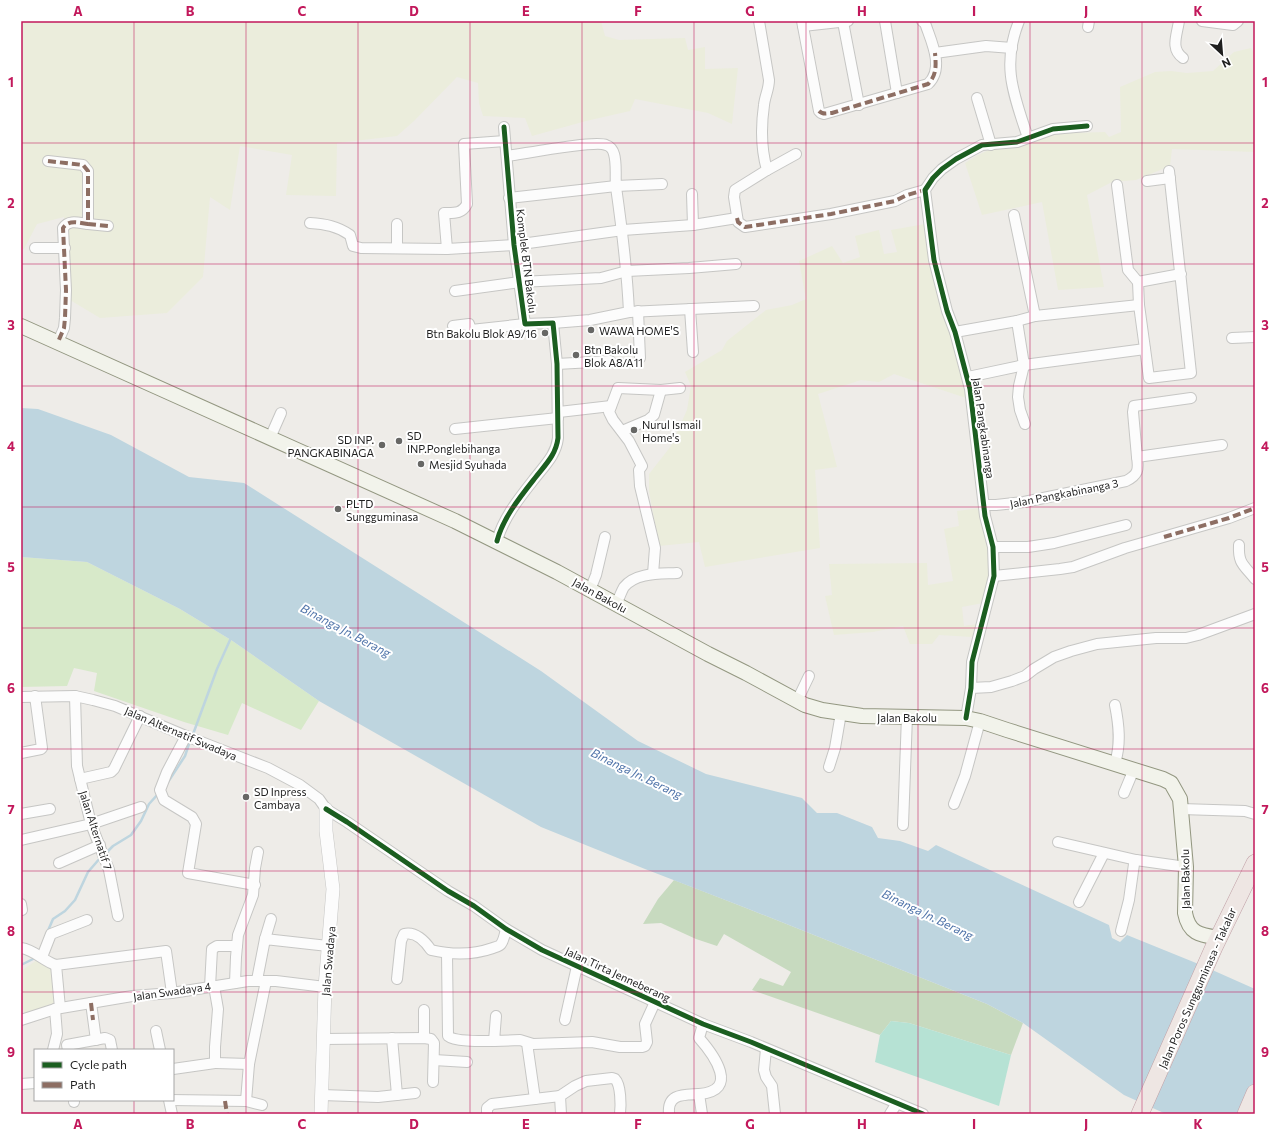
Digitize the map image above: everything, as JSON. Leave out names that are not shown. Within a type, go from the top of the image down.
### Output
[{"type":"highway","name":"Jalan Poros Sungguminasa - Takalar","points":[[1140,1114],[1216,942],[1255,863]]},
{"type":"highway","points":[[1246,1114],[1255,1093]]},
{"type":"main road","name":"Jalan Bakolu","points":[[21,326],[59,341],[272,435],[497,541],[616,604],[799,697],[818,709],[862,716],[907,716],[968,712],[980,721],[1007,730],[1116,759],[1134,769],[1171,783],[1178,793],[1185,809],[1185,913],[1189,926],[1197,933],[1216,942]]},
{"type":"street","points":[[759,21],[769,80],[763,106],[762,147],[768,170]]},
{"type":"street","points":[[859,104],[847,21],[802,23],[819,111],[821,114],[824,114],[898,93],[928,84],[932,80],[936,68],[935,53],[922,21]]},
{"type":"street","points":[[885,21],[898,93]]},
{"type":"street","points":[[1019,21],[1009,67],[1012,86],[1028,138]]},
{"type":"street","points":[[1179,21],[1175,48],[1177,54],[1183,58]]},
{"type":"street","points":[[1202,21],[1233,25],[1238,21]]},
{"type":"street","points":[[935,53],[986,46],[1012,48]]},
{"type":"street","points":[[977,98],[991,145]]},
{"type":"street","points":[[796,154],[735,190],[734,198],[738,222],[746,227],[815,217],[895,201],[907,195],[925,190],[932,178],[942,169],[956,159],[982,145],[1017,142],[1053,129],[1087,126]]},
{"type":"street","name":"Komplek BTN Bakolu","points":[[504,127],[514,245],[525,324],[590,320],[634,312],[754,306]]},
{"type":"street","points":[[446,249],[444,213],[458,213],[463,211],[467,204],[464,144],[505,141]]},
{"type":"street","points":[[507,156],[602,144],[607,145],[613,150],[627,271],[640,358]]},
{"type":"street","points":[[48,161],[83,165],[86,168],[88,224]]},
{"type":"street","points":[[1117,185],[1128,270],[1138,282],[1139,305],[1149,378],[1191,373],[1169,175],[1147,181]]},
{"type":"street","name":"Komplek BTN Bakolu","points":[[509,198],[616,186],[662,184]]},
{"type":"street","name":"Jalan Pangkabinanga","points":[[925,190],[934,260],[947,311],[955,332],[968,377],[973,405],[985,516],[993,547],[994,576],[974,648],[968,712]]},
{"type":"street","points":[[692,194],[693,225]]},
{"type":"street","points":[[1014,215],[1035,316]]},
{"type":"street","name":"Komplek BTN Bakolu","points":[[310,223],[330,224],[344,231],[350,235],[353,246],[355,247],[368,249],[446,249],[514,245],[623,230],[693,225],[737,218]]},
{"type":"street","points":[[59,341],[64,328],[66,303],[63,228],[70,222],[108,226]]},
{"type":"street","points":[[397,224],[397,248]]},
{"type":"street","points":[[35,248],[64,248]]},
{"type":"street","name":"Komplek BTN Bakolu","points":[[455,291],[520,282],[601,278],[627,271],[736,264]]},
{"type":"street","points":[[1138,282],[1181,274]]},
{"type":"street","points":[[955,332],[1017,321],[1035,316],[1139,305]]},
{"type":"street","points":[[690,309],[693,352]]},
{"type":"street","points":[[1017,321],[1024,366],[1018,397],[1020,410],[1025,424]]},
{"type":"street","points":[[497,541],[499,532],[507,518],[553,455],[557,446],[557,364],[553,323]]},
{"type":"street","points":[[453,326],[468,324],[470,330],[525,324]]},
{"type":"street","points":[[1232,338],[1255,337]]},
{"type":"street","points":[[968,377],[1024,366],[1145,349]]},
{"type":"street","points":[[557,364],[610,361]]},
{"type":"street","points":[[653,574],[655,548],[640,486],[639,470],[642,466],[629,441],[613,420],[609,412],[618,388],[662,390],[680,388]]},
{"type":"street","points":[[622,431],[648,420],[654,415],[662,390]]},
{"type":"street","points":[[1191,398],[1134,406],[1133,412],[1137,457],[1222,445]]},
{"type":"street","points":[[455,429],[611,406]]},
{"type":"street","points":[[272,435],[281,413]]},
{"type":"street","name":"Jalan Pangkabinanga 3","points":[[984,505],[1024,502],[1126,481],[1132,478],[1137,472],[1137,457]]},
{"type":"street","points":[[994,576],[1073,567],[1125,548],[1238,516],[1255,508]]},
{"type":"street","points":[[993,547],[1028,547],[1054,543],[1084,537],[1126,525]]},
{"type":"street","points":[[590,590],[596,576],[605,537]]},
{"type":"street","points":[[1239,545],[1239,555],[1242,564],[1255,579]]},
{"type":"street","points":[[616,604],[623,588],[633,580],[653,574],[678,573]]},
{"type":"street","points":[[971,688],[991,688],[1012,681],[1025,676],[1054,657],[1090,646],[1156,638],[1186,638],[1255,614]]},
{"type":"street","points":[[799,697],[809,676]]},
{"type":"street","points":[[21,753],[42,748],[35,696]]},
{"type":"street","name":"Jalan Alternatif Swadaya","points":[[21,697],[75,696],[115,706],[268,768],[300,785],[319,799],[326,809]]},
{"type":"street","name":"Jalan Alternatif 7","points":[[75,696],[76,751],[80,779],[91,824],[109,870],[118,916]]},
{"type":"street","points":[[1115,705],[1119,731],[1116,759]]},
{"type":"street","points":[[829,767],[836,748],[841,713]]},
{"type":"street","points":[[80,779],[111,772],[114,769],[140,716]]},
{"type":"street","points":[[903,825],[907,716]]},
{"type":"street","points":[[954,804],[965,776],[980,721]]},
{"type":"street","points":[[186,736],[167,772],[160,790],[164,800],[192,817],[195,821],[196,824],[188,873],[255,885]]},
{"type":"street","points":[[1124,793],[1134,769]]},
{"type":"street","points":[[21,840],[91,824],[141,807]]},
{"type":"street","points":[[21,814],[50,809]]},
{"type":"street","name":"Jalan Tirta Jenneberang","points":[[326,809],[408,865],[474,906],[506,929],[542,950],[703,1024],[923,1114]]},
{"type":"street","name":"Jalan Swadaya","points":[[321,1114],[325,987],[333,889],[327,846],[326,809]]},
{"type":"street","points":[[1185,809],[1245,811],[1255,814]]},
{"type":"street","points":[[1058,842],[1104,854],[1186,867]]},
{"type":"street","points":[[59,863],[100,845]]},
{"type":"street","points":[[235,983],[237,946],[241,926],[252,900],[258,852]]},
{"type":"street","points":[[1079,902],[1104,854]]},
{"type":"street","points":[[1121,931],[1130,900],[1134,864],[1136,860]]},
{"type":"street","points":[[246,1101],[249,1064],[262,980],[265,939],[271,919]]},
{"type":"street","points":[[42,957],[51,934],[87,920]]},
{"type":"street","points":[[397,979],[401,941],[404,934],[407,933],[415,935],[426,943],[431,950],[447,953],[477,952],[500,945],[506,929]]},
{"type":"street","points":[[265,939],[328,946]]},
{"type":"street","points":[[215,1063],[214,1046],[218,1009],[212,986],[212,949],[217,946],[237,946]]},
{"type":"street","points":[[21,948],[29,950],[48,962],[56,965],[166,951],[172,993]]},
{"type":"street","points":[[447,953],[448,1036],[451,1038],[494,1041],[520,1040],[527,1043],[548,1044],[592,1042],[620,1047],[642,1047],[645,1046],[647,1042],[645,1024],[655,1002]]},
{"type":"street","points":[[53,1049],[57,1034],[58,1008],[56,965]]},
{"type":"street","points":[[566,1020],[577,966]]},
{"type":"street","name":"Jalan Swadaya 4","points":[[21,1020],[58,1008],[132,996],[172,993],[212,986],[262,980],[325,987]]},
{"type":"street","points":[[91,1003],[96,1040]]},
{"type":"street","points":[[424,1010],[424,1038]]},
{"type":"street","points":[[494,1041],[496,1016]]},
{"type":"street","points":[[669,1114],[672,1099],[680,1095],[708,1093],[719,1087],[721,1076],[720,1070],[713,1056],[699,1038],[703,1024]]},
{"type":"street","points":[[156,1030],[160,1049]]},
{"type":"street","points":[[68,1049],[67,1045],[109,1038],[112,1049]]},
{"type":"street","points":[[392,1038],[397,1095]]},
{"type":"street","points":[[323,1039],[431,1039],[434,1043],[433,1082]]},
{"type":"street","points":[[527,1043],[534,1099]]},
{"type":"street","points":[[766,1049],[764,1070],[766,1077],[772,1086],[775,1114]]},
{"type":"street","points":[[434,1060],[467,1062]]},
{"type":"street","points":[[174,1069],[215,1063],[249,1064]]},
{"type":"street","points":[[487,1114],[487,1108],[492,1104],[560,1096],[586,1081],[615,1079],[618,1082],[620,1114]]},
{"type":"street","points":[[21,1084],[34,1083]]},
{"type":"street","points":[[322,1095],[378,1097],[415,1093]]},
{"type":"street","points":[[699,1094],[702,1114]]},
{"type":"street","points":[[560,1096],[561,1114]]},
{"type":"street","points":[[174,1100],[246,1101],[262,1104]]},
{"type":"street","points":[[169,1101],[172,1114]]},
{"type":"street","points":[[890,1114],[897,1103]]},
{"type":"green space","points":[[21,21],[601,21],[605,36],[619,40],[685,38],[688,50],[705,47],[705,69],[738,68],[732,124],[708,113],[635,99],[630,111],[532,136],[525,118],[483,116],[479,103],[478,83],[457,77],[414,121],[397,136],[337,143],[336,196],[286,195],[292,155],[240,146],[230,210],[210,197],[203,277],[167,313],[100,318],[70,300],[64,217],[37,224],[24,249],[21,249]]},
{"type":"green space","points":[[1251,48],[1255,55],[1255,152],[1172,149],[1170,166],[1136,180],[1112,182],[1087,195],[1104,287],[1058,290],[1042,202],[982,215],[965,163],[976,156],[995,147],[1030,143],[1039,134],[1105,132],[1109,137],[1121,132],[1120,87],[1155,72],[1171,71],[1187,73],[1213,71],[1234,52]]},
{"type":"green space","points":[[925,224],[932,275],[969,399],[894,374],[879,382],[861,380],[818,394],[837,467],[815,470],[820,548],[705,567],[699,542],[659,546],[649,491],[649,474],[671,446],[687,410],[691,386],[685,372],[722,350],[727,341],[766,310],[792,305],[806,299],[799,261],[832,246],[843,263],[860,257],[855,236],[879,230],[884,254],[897,252],[891,230]]},
{"type":"green space","points":[[980,508],[994,574],[983,603],[962,607],[964,626],[977,624],[972,637],[939,635],[932,644],[910,644],[903,626],[873,632],[834,635],[825,596],[832,595],[829,564],[927,563],[928,585],[953,581],[944,529],[959,526],[957,511]]},
{"type":"green space","points":[[21,557],[87,562],[180,609],[231,640],[319,701],[301,730],[242,703],[228,735],[184,722],[94,691],[97,673],[74,668],[67,686],[21,687]]},
{"type":"green space","points":[[674,880],[987,1004],[1023,1023],[1011,1055],[909,1023],[891,1021],[880,1035],[752,990],[760,978],[783,986],[791,972],[724,934],[717,946],[696,939],[661,923],[643,924],[658,899]]},
{"type":"green space","points":[[40,958],[53,966],[56,1002],[25,1014],[21,1004],[21,971]]},
{"type":"green space","points":[[891,1021],[909,1023],[1011,1055],[999,1106],[875,1062],[880,1035]]},
{"type":"water","name":"Binanga Jn. Berang","points":[[21,408],[38,409],[111,435],[189,477],[244,483],[541,671],[638,741],[706,774],[802,798],[817,813],[837,813],[872,827],[878,838],[900,841],[928,851],[936,845],[1109,925],[1112,938],[1120,942],[1127,935],[1255,989],[1255,1114],[1166,1114],[1124,1095],[1023,1023],[987,1004],[541,827],[319,701],[231,640],[180,609],[87,562],[21,557]]},
{"type":"waterway","points":[[192,737],[217,669],[230,640]]},
{"type":"waterway","points":[[168,782],[185,756],[190,741]]},
{"type":"waterway","points":[[106,853],[113,846],[131,835],[141,821],[149,804],[158,794]]},
{"type":"waterway","points":[[47,933],[53,919],[65,911],[75,900],[88,872],[101,857]]},
{"type":"waterway","points":[[21,965],[37,957]]},
{"type":"marked path","points":[[819,111],[824,113],[832,113],[928,84],[933,77],[936,66],[935,53]]},
{"type":"marked path","points":[[48,161],[83,165],[88,171],[88,224],[78,222],[68,223],[63,228],[66,290],[65,318],[64,328],[58,342]]},
{"type":"marked path","points":[[737,218],[738,222],[745,227],[831,214],[895,201],[907,195],[925,190]]},
{"type":"marked path","points":[[88,224],[108,226]]},
{"type":"marked path","points":[[1164,537],[1229,518],[1255,508]]},
{"type":"marked path","points":[[91,1003],[93,1020]]},
{"type":"marked path","points":[[225,1101],[227,1114]]},
{"type":"cycle path","points":[[966,718],[971,688],[972,662],[994,576],[993,547],[985,516],[970,389],[934,260],[925,190],[933,178],[942,169],[956,159],[982,145],[1017,142],[1053,129],[1087,126]]},
{"type":"cycle path","points":[[497,541],[503,524],[513,508],[555,450],[558,438],[557,364],[553,323],[525,324],[514,245],[504,127]]},
{"type":"cycle path","points":[[326,809],[448,891],[474,906],[506,929],[542,950],[703,1024],[751,1042],[923,1114]]},
{"type":"place","name":"WAWA HOME'S","points":[[591,330]]},
{"type":"place","name":"Btn Bakolu Blok A9/16","points":[[545,333]]},
{"type":"place","name":"Btn Bakolu Blok A8/A11","points":[[576,355]]},
{"type":"place","name":"Nurul Ismail Home's","points":[[634,430]]},
{"type":"place","name":"SD INP.Ponglebihanga","points":[[399,441]]},
{"type":"place","name":"SD INP. PANGKABINAGA","points":[[382,445]]},
{"type":"place","name":"Mesjid Syuhada","points":[[421,464]]},
{"type":"place","name":"PLTD Sungguminasa","points":[[338,509]]},
{"type":"place","name":"SD Inpress Cambaya","points":[[246,797]]}]
